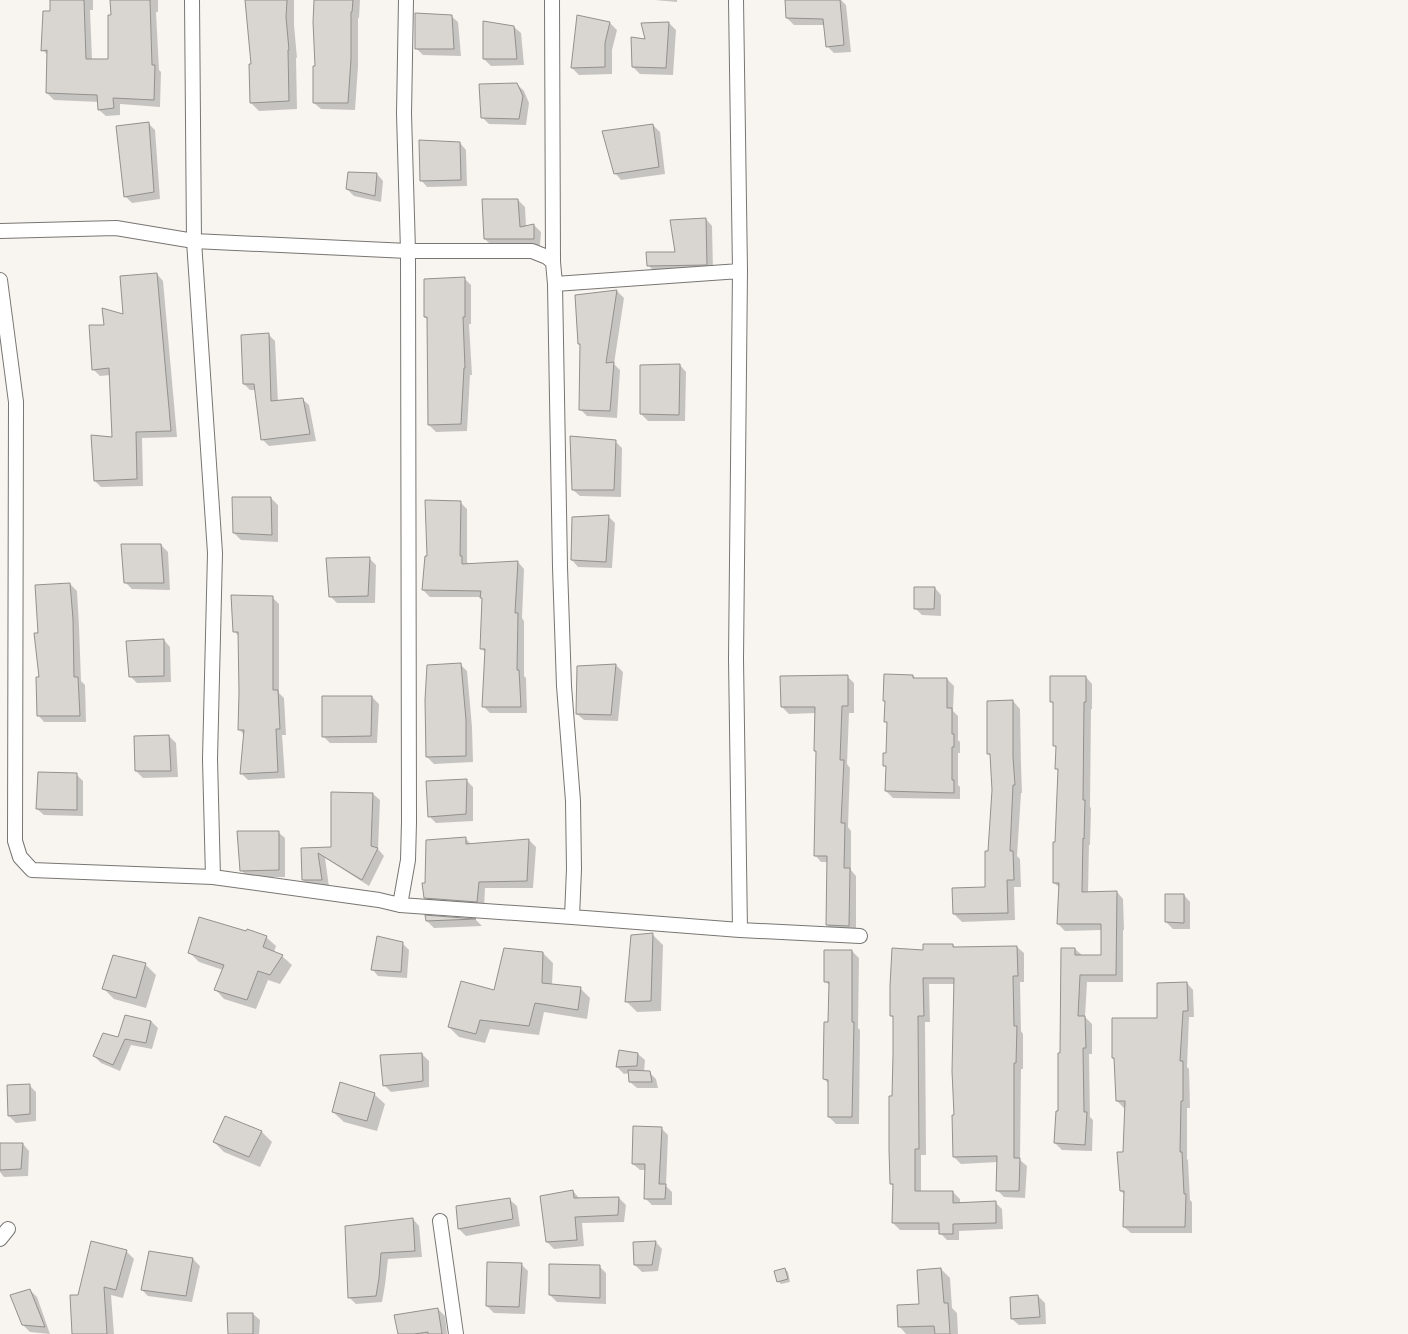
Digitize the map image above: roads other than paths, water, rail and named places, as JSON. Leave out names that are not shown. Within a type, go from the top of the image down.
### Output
[{"type":"street","points":[[192,0],[194,241],[214,553],[210,759],[213,877]]},
{"type":"street","points":[[400,905],[408,860],[409,822],[408,251],[404,114],[406,0]]},
{"type":"street","points":[[552,0],[553,262],[555,284],[560,567],[564,686],[573,801],[574,869],[572,917]]},
{"type":"street","points":[[736,0],[740,271],[736,659],[740,930]]},
{"type":"street","points":[[0,231],[116,228],[194,241],[408,251],[532,251],[547,257],[553,262]]},
{"type":"street","points":[[555,284],[740,271]]},
{"type":"street","points":[[0,280],[16,402],[15,841],[20,857],[32,870],[213,877],[379,900],[400,905],[740,930],[860,936]]},
{"type":"street","points":[[440,1221],[456,1334]]}]
